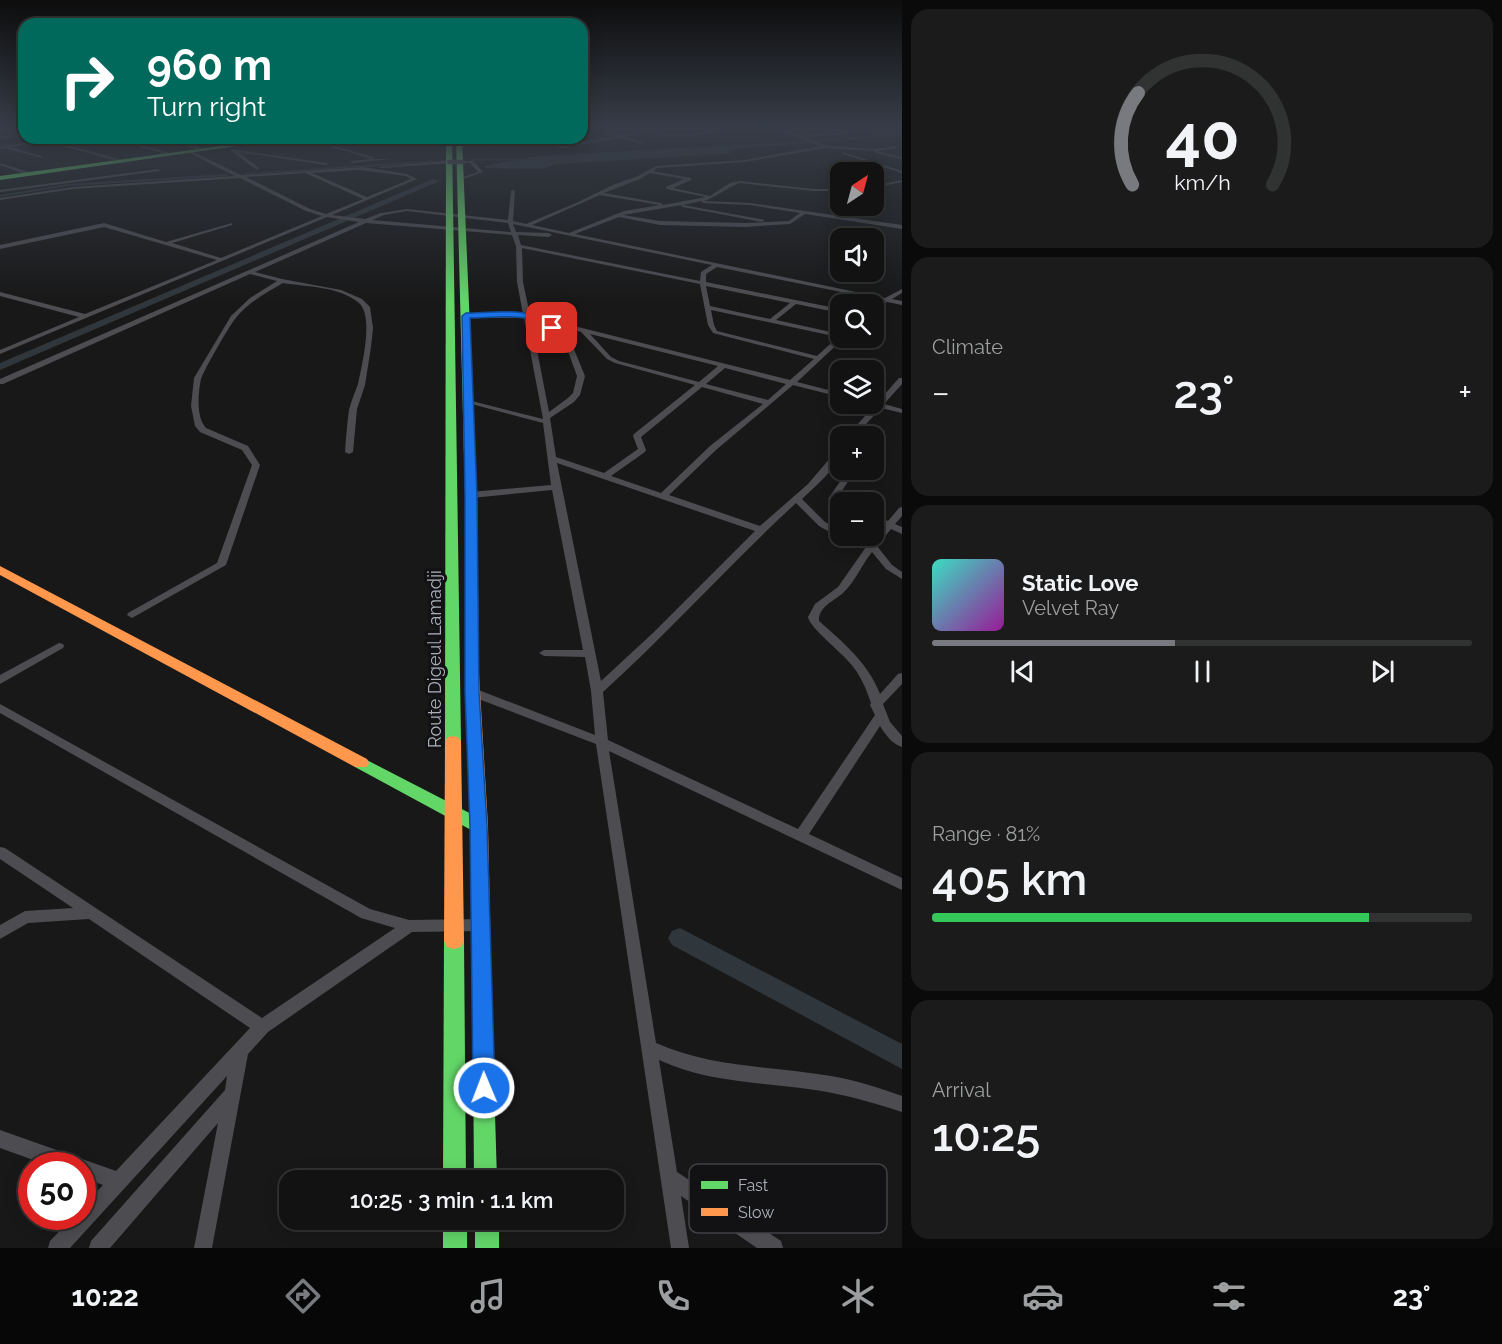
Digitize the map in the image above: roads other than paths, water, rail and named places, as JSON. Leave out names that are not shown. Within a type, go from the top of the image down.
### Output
[{"type":"main road","name":"Route Digeul Lamadji","points":[[453,185],[456,214],[453,812],[455,1170]]},
{"type":"main road","name":"Route Digeul Lamadji","points":[[456,214],[461,185]]},
{"type":"main road","name":"Route Digeul Lamadji","points":[[456,230],[466,316],[471,495],[472,692],[479,826],[486,1170]]},
{"type":"main road","points":[[0,570],[479,826]]},
{"type":"main road","points":[[455,1230],[455,1248]]},
{"type":"main road","points":[[487,1230],[487,1248]]},
{"type":"street","points":[[0,191],[43,185]]},
{"type":"street","points":[[0,199],[73,188],[115,185]]},
{"type":"street","points":[[256,185],[308,210],[338,219],[456,230],[584,237]]},
{"type":"street","points":[[336,185],[367,200]]},
{"type":"street","points":[[0,352],[400,185]]},
{"type":"street","points":[[527,225],[618,185]]},
{"type":"street","points":[[674,185],[668,188],[711,197]]},
{"type":"street","points":[[570,234],[626,212],[678,206],[711,197],[730,185]]},
{"type":"street","points":[[771,185],[830,190]]},
{"type":"street","points":[[513,192],[510,222],[519,246],[520,282],[547,419],[556,487],[597,691],[602,742],[680,1248]]},
{"type":"street","points":[[599,194],[778,223]]},
{"type":"street","points":[[697,201],[742,204],[902,227]]},
{"type":"street","points":[[705,225],[742,204]]},
{"type":"street","points":[[0,382],[363,222],[392,212],[407,210],[456,214],[527,225],[715,266],[902,303]]},
{"type":"street","points":[[617,216],[660,223],[705,225],[790,222],[803,213]]},
{"type":"street","points":[[167,243],[230,224]]},
{"type":"street","points":[[0,247],[102,225],[220,260]]},
{"type":"street","points":[[519,246],[830,309]]},
{"type":"street","points":[[715,266],[704,273],[702,295],[707,307],[710,327],[718,334],[818,358]]},
{"type":"street","points":[[249,272],[282,281],[323,286],[359,300],[367,307],[370,328],[368,347],[361,385],[353,409],[349,452]]},
{"type":"street","points":[[132,615],[221,565],[256,465],[245,448],[212,435],[199,426],[195,406],[198,378],[233,317],[252,299],[282,281]]},
{"type":"street","points":[[885,300],[902,291]]},
{"type":"street","points":[[0,294],[84,316]]},
{"type":"street","points":[[771,321],[795,302]]},
{"type":"street","points":[[707,307],[830,335]]},
{"type":"street","points":[[466,316],[527,316],[830,393]]},
{"type":"street","points":[[545,321],[568,342],[581,376],[577,393],[547,419]]},
{"type":"street","points":[[584,330],[609,358],[617,362],[769,403]]},
{"type":"street","points":[[663,496],[713,448],[769,403],[830,347]]},
{"type":"street","points":[[604,477],[642,450],[637,436],[723,366]]},
{"type":"street","points":[[884,397],[902,380]]},
{"type":"street","points":[[468,402],[547,419]]},
{"type":"street","points":[[884,406],[902,411]]},
{"type":"street","points":[[859,426],[868,414]]},
{"type":"street","points":[[551,458],[762,530]]},
{"type":"street","points":[[597,691],[671,623],[830,465]]},
{"type":"street","points":[[471,495],[556,487]]},
{"type":"street","points":[[796,498],[822,524],[830,528]]},
{"type":"street","points":[[884,532],[902,510]]},
{"type":"street","points":[[884,522],[902,531]]},
{"type":"street","points":[[902,576],[889,567],[872,546],[842,589],[819,606],[813,617],[814,622],[851,657],[869,681],[878,711],[894,737],[902,743]]},
{"type":"street","points":[[0,680],[59,646]]},
{"type":"street","points":[[544,653],[590,654]]},
{"type":"street","points":[[801,835],[878,711],[902,677]]},
{"type":"street","points":[[472,692],[602,742],[902,884]]},
{"type":"street","points":[[0,708],[366,914],[409,926],[481,925]]},
{"type":"street","points":[[0,852],[262,1027]]},
{"type":"street","points":[[0,933],[25,917],[92,913]]},
{"type":"street","points":[[57,1248],[262,1027],[409,926]]},
{"type":"street","points":[[650,1048],[683,1063],[722,1073],[830,1084],[861,1090],[902,1104]]},
{"type":"street","points":[[203,1248],[240,1053]]},
{"type":"street","points":[[98,1248],[232,1094]]},
{"type":"street","points":[[0,1139],[37,1152]]},
{"type":"street","points":[[96,1173],[118,1181]]},
{"type":"street","points":[[670,1178],[689,1191]]},
{"type":"street","points":[[752,1233],[774,1248]]},
{"type":"waterway","points":[[0,196],[67,185]]},
{"type":"waterway","points":[[0,367],[426,185]]},
{"type":"waterway","points":[[680,938],[902,1057]]}]
